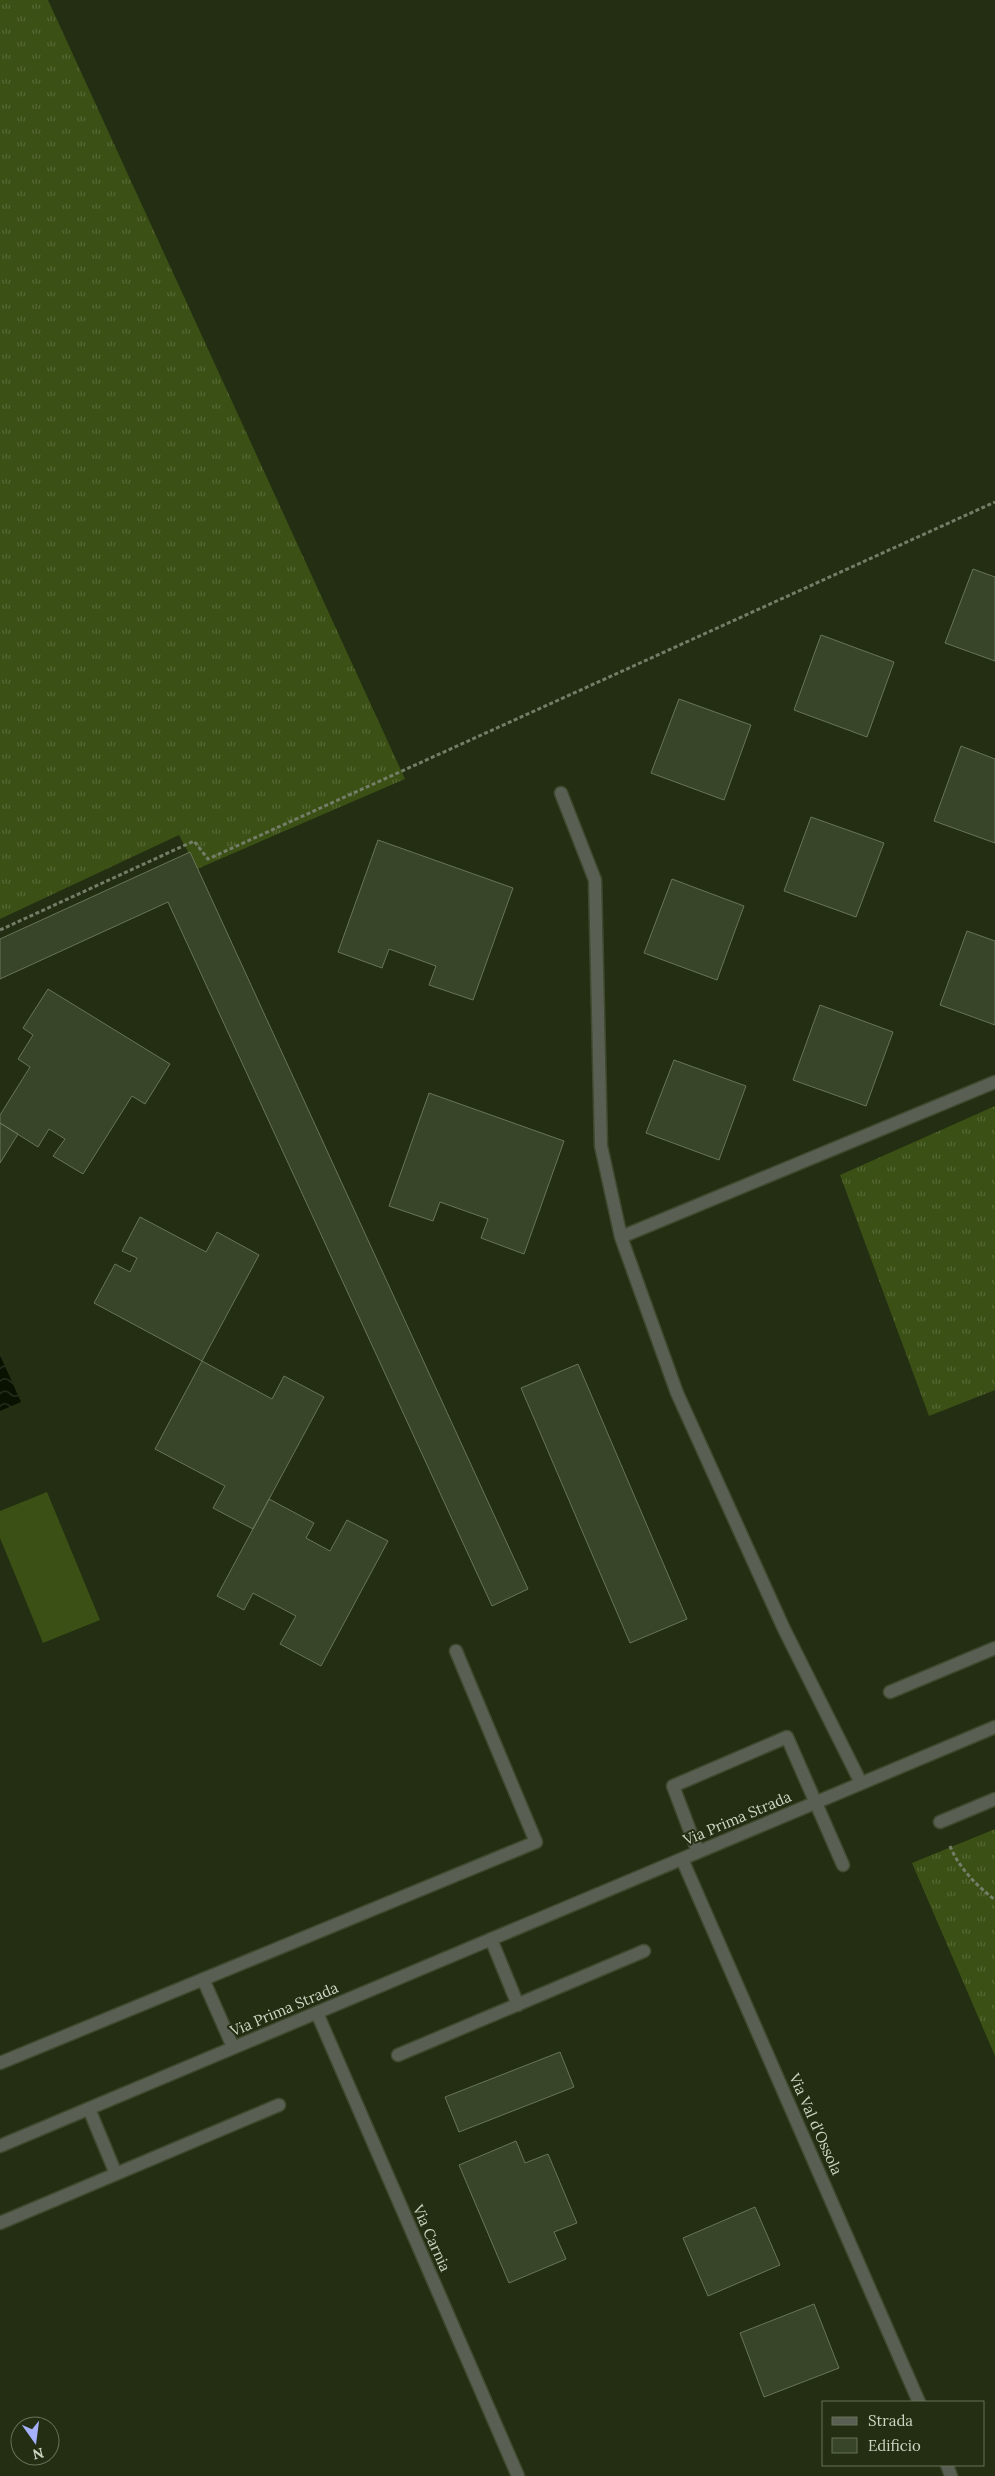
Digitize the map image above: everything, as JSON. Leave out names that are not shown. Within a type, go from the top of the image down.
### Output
[{"type":"street","points":[[561,794],[595,880],[601,1146],[621,1237],[678,1393],[784,1628],[861,1783]]},
{"type":"street","points":[[621,1237],[995,1082]]},
{"type":"street","points":[[890,1692],[995,1648]]},
{"type":"street","points":[[0,2063],[536,1842],[456,1651]]},
{"type":"street","name":"Via Prima Strada","points":[[0,2146],[995,1727]]},
{"type":"street","points":[[698,1852],[673,1786],[787,1737],[843,1865]]},
{"type":"street","points":[[940,1822],[995,1799]]},
{"type":"street","name":"Via Val d'Ossola","points":[[682,1858],[919,2401]]},
{"type":"street","points":[[491,1939],[518,2005]]},
{"type":"street","points":[[398,2055],[644,1951]]},
{"type":"street","points":[[203,1979],[233,2048]]},
{"type":"street","name":"Via Carnia","points":[[317,2012],[518,2476]]},
{"type":"street","points":[[0,2223],[279,2105]]},
{"type":"street","points":[[89,2109],[116,2174]]},
{"type":"path","points":[[0,930],[194,841],[208,859],[995,502]]},
{"type":"path","points":[[952,1851],[956,1860],[980,1888],[995,1900]]},
{"type":"green space","points":[[0,0],[48,0],[405,779],[197,869],[179,835],[0,919]]},
{"type":"green space","points":[[995,1106],[995,1390],[929,1416],[840,1175]]},
{"type":"green space","points":[[47,1492],[100,1620],[43,1643],[0,1538],[0,1511]]},
{"type":"green space","points":[[995,1829],[995,2056],[912,1863]]},
{"type":"water","points":[[0,1355],[21,1402],[0,1411]]},
{"type":"building","points":[[973,569],[995,577],[995,661],[945,643]]},
{"type":"building","points":[[821,635],[894,662],[867,737],[794,710]]},
{"type":"building","points":[[679,699],[751,725],[724,800],[651,773]]},
{"type":"building","points":[[961,746],[995,759],[995,843],[934,821]]},
{"type":"building","points":[[811,817],[884,843],[856,917],[784,891]]},
{"type":"building","points":[[378,840],[513,888],[473,1000],[429,985],[436,966],[389,949],[382,968],[338,952]]},
{"type":"building","points":[[190,852],[528,1589],[492,1606],[168,902],[0,979],[0,939]]},
{"type":"building","points":[[672,879],[744,906],[717,980],[644,953]]},
{"type":"building","points":[[967,931],[995,941],[995,1025],[940,1005]]},
{"type":"building","points":[[48,989],[170,1064],[145,1104],[132,1096],[83,1174],[53,1156],[65,1139],[49,1129],[38,1147],[0,1123],[0,1115],[30,1067],[18,1059],[33,1035],[23,1028]]},
{"type":"building","points":[[820,1005],[893,1032],[866,1106],[793,1080]]},
{"type":"building","points":[[674,1060],[746,1086],[719,1160],[646,1133]]},
{"type":"building","points":[[429,1093],[564,1141],[524,1254],[481,1238],[488,1219],[440,1202],[433,1221],[389,1206]]},
{"type":"building","points":[[0,1123],[18,1134],[0,1163]]},
{"type":"building","points":[[140,1217],[206,1252],[217,1232],[259,1255],[202,1361],[94,1303],[115,1264],[130,1272],[137,1258],[122,1251]]},
{"type":"building","points":[[202,1361],[272,1399],[284,1376],[324,1397],[253,1529],[213,1508],[225,1486],[155,1449]]},
{"type":"building","points":[[578,1364],[687,1619],[630,1643],[521,1388]]},
{"type":"building","points":[[269,1499],[314,1523],[306,1538],[330,1551],[347,1520],[388,1541],[321,1666],[280,1644],[296,1616],[253,1593],[244,1610],[217,1596]]},
{"type":"building","points":[[560,2052],[574,2087],[459,2132],[445,2097]]},
{"type":"building","points":[[516,2141],[525,2163],[548,2154],[577,2223],[554,2232],[566,2259],[509,2283],[459,2165]]},
{"type":"building","points":[[755,2207],[780,2265],[708,2296],[683,2238]]},
{"type":"building","points":[[814,2304],[839,2368],[764,2397],[740,2333]]}]
